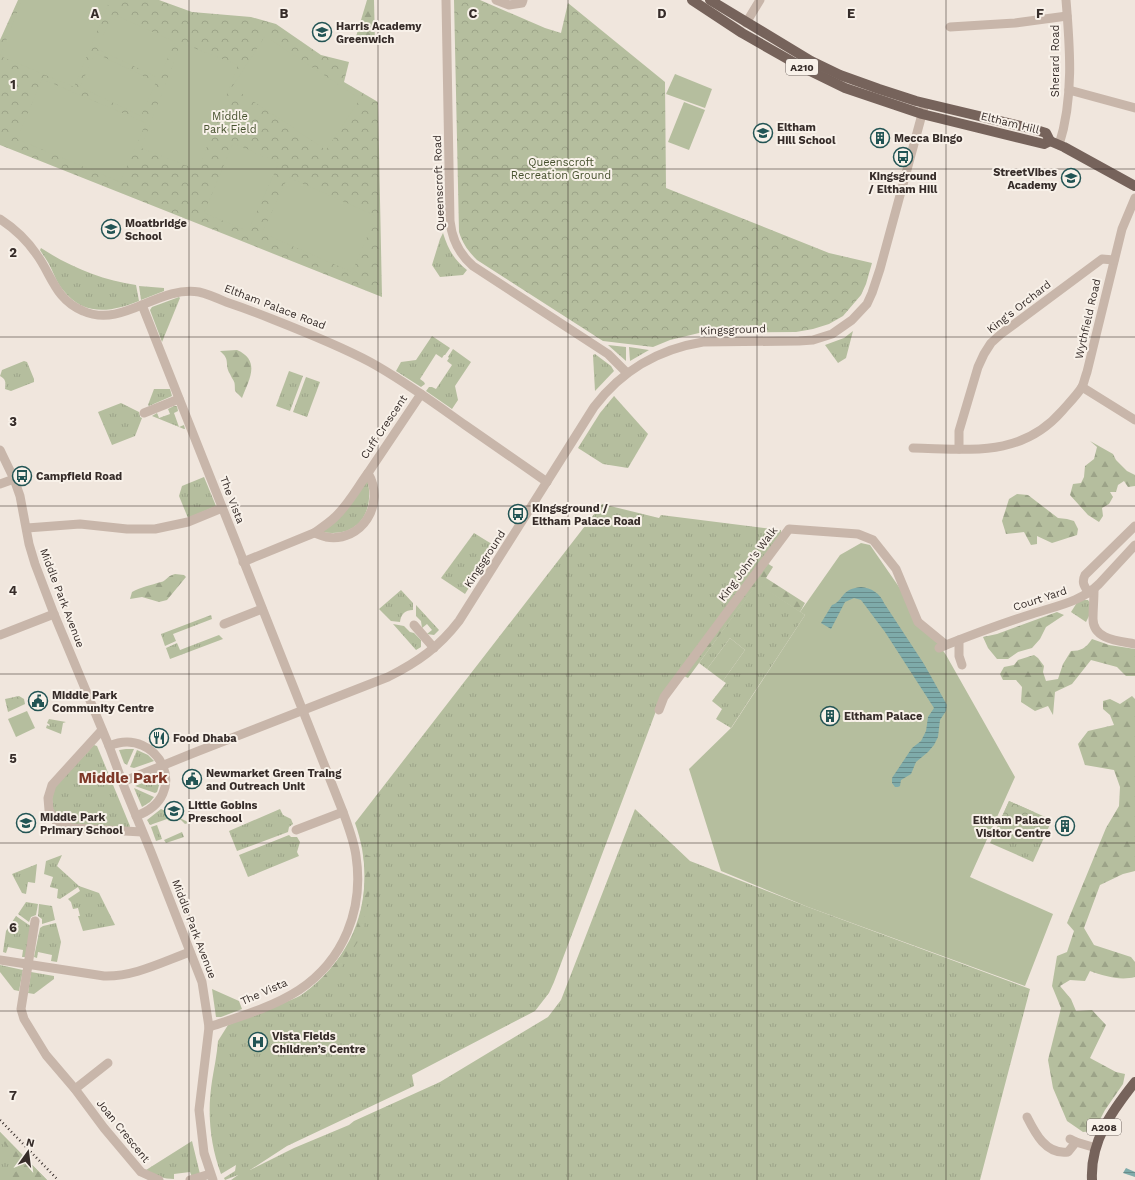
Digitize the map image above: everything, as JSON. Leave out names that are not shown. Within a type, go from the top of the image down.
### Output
[{"type":"main road","name":"Eltham Hill","points":[[692,0],[742,33],[829,81],[879,101],[922,114],[1044,144],[1055,143]]},
{"type":"main road","name":"Eltham Hill","points":[[710,0],[811,61],[836,73],[879,90],[924,103],[1046,133],[1055,143]]},
{"type":"main road","name":"A210","points":[[1055,143],[1135,186]]},
{"type":"main road","name":"A208","points":[[1092,1180],[1093,1160],[1096,1148],[1108,1118],[1135,1082]]},
{"type":"street","name":"Queenscroft Road","points":[[446,0],[450,221],[454,242],[462,256],[473,266],[608,354],[627,373]]},
{"type":"street","points":[[496,0],[509,5],[522,3],[523,0]]},
{"type":"street","points":[[746,23],[760,0]]},
{"type":"street","name":"Sherard Road","points":[[1055,143],[1065,122],[1069,90],[1070,64],[1066,0]]},
{"type":"street","points":[[950,27],[1015,23],[1067,16]]},
{"type":"street","points":[[1069,90],[1135,108]]},
{"type":"street","name":"Kingsground","points":[[122,782],[388,677],[406,668],[434,648],[447,637],[459,620],[548,482],[594,407],[606,392],[642,362],[689,344],[813,340],[832,334],[852,320],[867,304],[880,269],[924,103]]},
{"type":"street","name":"Wythfield Road","points":[[1082,387],[1125,219],[1135,198]]},
{"type":"street","name":"Eltham Palace Road","points":[[0,219],[10,225],[30,245],[42,262],[57,290],[65,300],[74,307],[97,315],[109,315],[120,313],[170,294],[181,292],[197,292],[206,294],[331,342],[377,366],[421,394],[548,482]]},
{"type":"street","name":"King's Orchard","points":[[959,449],[959,431],[978,368],[991,343],[1102,259],[1114,260]]},
{"type":"street","name":"The Vista","points":[[142,305],[343,812],[356,855],[358,876],[358,888],[348,933],[342,944],[323,969],[299,990],[288,996],[210,1028]]},
{"type":"street","points":[[913,448],[983,449],[1014,444],[1043,429],[1057,417],[1082,387],[1135,420]]},
{"type":"street","name":"Cuff Crescent","points":[[243,562],[314,533],[335,517],[368,473],[421,394]]},
{"type":"street","points":[[144,413],[179,399]]},
{"type":"street","name":"Middle Park Avenue","points":[[0,450],[14,479],[20,496],[29,544],[35,564],[202,982],[210,1028],[199,1110],[204,1153],[211,1177]]},
{"type":"street","name":"Cuff Crescent","points":[[314,533],[325,537],[345,536],[355,531],[364,523],[370,515],[374,503],[372,480],[368,473]]},
{"type":"street","points":[[0,484],[14,479]]},
{"type":"street","points":[[27,528],[80,524],[139,530],[155,529],[188,522],[222,508]]},
{"type":"street","points":[[1135,526],[1085,575],[1083,579],[1083,584],[1091,591],[1094,606],[1093,620],[1096,630],[1109,639],[1135,644]]},
{"type":"street","name":"King John's Walk","points":[[658,710],[664,697],[790,529],[858,534],[873,540],[896,569],[918,622],[942,646]]},
{"type":"street","name":"Court Yard","points":[[942,646],[1033,614],[1062,606],[1091,591],[1135,545]]},
{"type":"street","points":[[224,624],[262,609]]},
{"type":"street","points":[[0,635],[54,614]]},
{"type":"street","points":[[414,625],[434,648]]},
{"type":"street","points":[[958,640],[959,656],[962,665]]},
{"type":"street","points":[[102,730],[52,785],[48,798],[49,810],[56,820],[71,828],[142,832]]},
{"type":"street","points":[[109,746],[114,744],[129,743],[143,745],[154,753],[161,761],[163,766],[166,781],[162,796],[154,807],[136,816]]},
{"type":"street","points":[[296,830],[343,812]]},
{"type":"street","name":"Joan Crescent","points":[[35,921],[21,1009],[24,1019],[46,1055],[75,1089],[135,1166],[141,1172],[160,1180]]},
{"type":"street","points":[[0,960],[28,963],[104,976],[113,976],[136,972],[190,952]]},
{"type":"street","points":[[75,1089],[108,1063]]},
{"type":"street","points":[[1027,1117],[1038,1137],[1044,1144],[1055,1151],[1060,1153],[1068,1152],[1073,1141],[1096,1148]]},
{"type":"street","points":[[190,1180],[211,1177]]},
{"type":"green space","name":"Middle Park Field","points":[[18,0],[159,0],[192,12],[251,17],[276,24],[321,55],[349,62],[344,82],[378,102],[382,297],[0,145],[0,40]]},
{"type":"green space","points":[[22,0],[110,0],[74,87],[0,56]]},
{"type":"green space","points":[[367,0],[374,0],[375,43],[355,40]]},
{"type":"green space","name":"Queenscroft Recreation Ground","points":[[454,0],[480,0],[545,28],[561,33],[568,3],[665,82],[666,188],[829,253],[872,263],[861,295],[843,316],[829,324],[813,329],[796,332],[699,333],[670,340],[653,347],[603,341],[477,260],[466,247],[459,232]]},
{"type":"green space","points":[[113,14],[175,42],[159,78],[97,49]]},
{"type":"green space","points":[[265,36],[360,99],[326,150],[232,87]]},
{"type":"green space","points":[[181,43],[238,65],[198,170],[141,148]]},
{"type":"green space","points":[[95,53],[156,82],[141,116],[80,87]]},
{"type":"green space","points":[[675,74],[712,89],[705,108],[666,94]]},
{"type":"green space","points":[[42,79],[146,123],[120,182],[17,139]]},
{"type":"green space","points":[[684,102],[705,110],[689,150],[668,142]]},
{"type":"green space","points":[[233,143],[279,163],[248,231],[204,213]]},
{"type":"green space","points":[[580,148],[605,175],[592,186],[567,160]]},
{"type":"green space","points":[[288,177],[376,216],[352,272],[262,233]]},
{"type":"green space","points":[[443,233],[452,254],[467,270],[463,275],[440,277],[432,265]]},
{"type":"green space","points":[[41,248],[63,261],[87,272],[111,280],[136,285],[139,301],[119,308],[99,310],[80,305],[71,299],[61,287],[40,250]]},
{"type":"green space","points":[[139,286],[164,288],[164,291],[141,300]]},
{"type":"green space","points":[[179,297],[180,298],[162,342],[150,310],[152,307]]},
{"type":"green space","points":[[853,331],[846,358],[838,363],[825,345],[844,338]]},
{"type":"green space","points":[[432,336],[450,348],[442,358],[436,354],[420,379],[425,384],[421,387],[396,371],[401,362],[416,360]]},
{"type":"green space","points":[[608,345],[626,347],[626,361]]},
{"type":"green space","points":[[629,347],[649,350],[630,361]]},
{"type":"green space","points":[[453,349],[471,362],[455,386],[458,400],[452,409],[426,391],[429,387],[436,389],[452,365],[447,361]]},
{"type":"green space","points":[[237,350],[245,355],[251,366],[250,378],[242,398],[235,391],[234,383],[228,371],[225,357],[220,351]]},
{"type":"green space","points":[[595,354],[611,366],[614,371],[595,391],[593,355]]},
{"type":"green space","points":[[24,361],[27,362],[34,382],[11,391],[5,389],[5,381],[0,376],[2,370]]},
{"type":"green space","points":[[289,371],[303,376],[290,411],[276,406]]},
{"type":"green space","points":[[306,377],[320,382],[307,417],[293,412]]},
{"type":"green space","points":[[154,389],[170,389],[172,396],[149,406],[148,405]]},
{"type":"green space","points":[[614,396],[648,434],[628,468],[603,464],[578,448],[600,413]]},
{"type":"green space","points":[[121,403],[139,412],[140,417],[142,418],[135,436],[112,445],[98,412]]},
{"type":"green space","points":[[177,406],[178,411],[174,413],[179,427],[152,416],[157,413],[159,418],[170,414],[168,409]]},
{"type":"green space","points":[[184,425],[185,429],[184,429],[179,427]]},
{"type":"green space","points":[[1090,441],[1113,454],[1116,460],[1127,471],[1135,475],[1135,486],[1128,487],[1124,481],[1118,485],[1116,492],[1110,492],[1113,497],[1109,504],[1102,508],[1103,516],[1099,522],[1088,515],[1070,495],[1073,484],[1081,483],[1084,477],[1085,466],[1094,459],[1097,447]]},
{"type":"green space","points":[[204,477],[216,506],[188,518],[179,496],[182,486]]},
{"type":"green space","points":[[367,481],[369,494],[368,504],[360,521],[354,527],[345,531],[334,533],[322,532]]},
{"type":"green space","points":[[1017,494],[1028,495],[1058,518],[1074,521],[1078,529],[1077,535],[1052,543],[1037,536],[1037,544],[1031,545],[1024,532],[1006,534],[1002,521],[1009,499]]},
{"type":"green space","points":[[602,504],[659,518],[661,515],[781,530],[781,535],[662,695],[554,982],[549,993],[535,1011],[412,1075],[414,1086],[287,1146],[250,1170],[294,1148],[349,1125],[354,1121],[440,1082],[548,1017],[561,1000],[635,809],[690,861],[808,907],[1030,989],[980,1180],[231,1180],[238,1175],[225,1180],[224,1178],[235,1171],[236,1165],[221,1174],[214,1151],[210,1128],[210,1093],[218,1041],[228,1025],[296,998],[302,994],[323,977],[338,959],[350,939],[359,917],[363,894],[364,871],[362,847],[355,823]]},
{"type":"green space","points":[[474,533],[495,546],[465,594],[441,578]]},
{"type":"green space","name":"Eltham Palace","points":[[861,543],[870,545],[946,655],[1015,777],[970,877],[1053,914],[1025,986],[808,907],[721,871],[689,769],[732,727],[805,615],[800,612],[840,555]]},
{"type":"green space","points":[[767,563],[773,567],[766,578],[805,603],[800,612],[757,584],[688,678],[684,676]]},
{"type":"green space","points":[[175,574],[184,575],[186,577],[167,600],[159,602],[142,597],[130,599],[132,592],[142,587],[163,581]]},
{"type":"green space","points":[[757,583],[805,615],[731,728],[716,719],[722,709],[712,701],[726,683],[723,681],[745,650],[730,638],[707,669],[699,663]]},
{"type":"green space","points":[[401,590],[413,603],[413,610],[404,613],[400,622],[391,621],[379,609]]},
{"type":"green space","points":[[1088,600],[1090,603],[1089,616],[1086,622],[1071,612],[1078,601]]},
{"type":"green space","points":[[416,605],[439,630],[434,635],[427,634],[432,630],[427,624],[422,628],[421,621],[416,616]]},
{"type":"green space","points":[[1057,612],[1064,615],[1046,627],[1040,639],[1032,648],[1018,652],[1008,659],[997,659],[988,648],[983,637],[997,634]]},
{"type":"green space","points":[[211,615],[212,619],[173,634],[176,641],[165,646],[161,634]]},
{"type":"green space","points":[[393,624],[404,626],[410,632],[414,633],[421,640],[421,647],[416,650]]},
{"type":"green space","points":[[219,635],[223,639],[170,659],[166,648],[177,643],[180,650]]},
{"type":"green space","points":[[730,638],[745,650],[723,681],[707,669]]},
{"type":"green space","points":[[1092,639],[1109,645],[1135,649],[1135,676],[1126,676],[1117,667],[1091,660],[1072,684],[1055,692],[1053,715],[1048,706],[1035,711],[1021,702],[1022,687],[1016,680],[1003,680],[1000,674],[1004,667],[1014,665],[1018,660],[1034,655],[1044,666],[1043,672],[1046,681],[1058,679],[1063,664],[1071,651],[1083,648],[1088,645]]},
{"type":"green space","points":[[19,696],[24,699],[25,704],[8,712],[5,699]]},
{"type":"green space","points":[[1132,696],[1135,699],[1135,871],[1123,874],[1100,885],[1084,928],[1094,945],[1131,957],[1135,962],[1135,977],[1118,978],[1090,971],[1085,981],[1070,980],[1060,986],[1071,999],[1076,1011],[1092,1010],[1106,1025],[1090,1058],[1116,1072],[1125,1074],[1123,1084],[1105,1110],[1094,1131],[1083,1132],[1067,1121],[1053,1088],[1048,1060],[1061,1008],[1052,986],[1057,956],[1067,952],[1074,931],[1067,923],[1106,828],[1119,806],[1120,787],[1114,770],[1085,765],[1078,744],[1088,731],[1114,725],[1110,715],[1103,709],[1103,701],[1110,699],[1120,704]]},
{"type":"green space","points":[[27,711],[35,728],[16,737],[8,719]]},
{"type":"green space","points":[[49,719],[66,722],[63,723],[61,734],[46,728],[47,725],[50,725],[47,723]]},
{"type":"green space","points":[[94,745],[97,746],[130,826],[129,829],[69,824],[60,819],[53,809],[52,799],[54,788]]},
{"type":"green space","points":[[134,749],[127,765],[124,763],[119,750]]},
{"type":"green space","points":[[137,750],[148,755],[154,761],[134,768],[130,767]]},
{"type":"green space","points":[[160,776],[160,782],[157,792],[155,793],[135,786]]},
{"type":"green space","points":[[134,788],[154,797],[150,802],[142,807]]},
{"type":"green space","points":[[1009,801],[1052,820],[1033,862],[990,843]]},
{"type":"green space","points":[[1009,801],[1034,812],[1029,823],[1034,825],[1027,841],[997,828]]},
{"type":"green space","points":[[161,809],[188,823],[185,824],[181,820],[169,821],[167,819],[150,825],[147,820]]},
{"type":"green space","points":[[280,809],[283,815],[291,819],[293,824],[289,827],[288,832],[237,851],[229,831]]},
{"type":"green space","points":[[157,825],[162,839],[156,841],[151,827]]},
{"type":"green space","points":[[182,832],[184,837],[166,843],[164,840]]},
{"type":"green space","points":[[289,835],[291,837],[297,837],[300,842],[297,852],[299,856],[248,877],[239,855]]},
{"type":"green space","points":[[363,853],[371,857],[372,868],[370,876],[371,887],[365,914],[364,932],[339,971],[320,992],[317,990],[320,982],[346,948],[357,924],[365,883]]},
{"type":"green space","points":[[62,855],[57,866],[79,886],[99,893],[115,925],[83,931],[78,916],[80,916],[78,908],[73,909],[71,902],[68,899],[80,891],[78,887],[60,899],[57,898],[58,889],[50,887],[53,877],[44,874],[46,861]]},
{"type":"green space","points":[[37,864],[35,883],[28,882],[26,894],[22,893],[12,874]]},
{"type":"green space","points":[[26,902],[38,904],[36,915],[31,917],[29,922],[18,914]]},
{"type":"green space","points":[[39,904],[52,906],[55,920],[42,924],[42,919],[38,916]]},
{"type":"green space","points":[[16,916],[32,927],[27,957],[22,957],[23,950],[8,947],[6,953],[3,952],[6,931]]},
{"type":"green space","points":[[56,923],[61,942],[57,962],[51,961],[52,955],[38,952],[37,958],[34,957],[40,928]]},
{"type":"green space","points":[[0,965],[23,970],[19,991],[14,990],[0,972]]},
{"type":"green space","points":[[31,972],[54,976],[54,979],[34,994],[28,993]]},
{"type":"green space","points":[[212,989],[239,1001],[242,1009],[221,1017],[216,1017]]},
{"type":"green space","points":[[0,1132],[47,1180],[0,1180]]},
{"type":"green space","points":[[0,1132],[47,1180],[0,1180],[0,1167],[15,1172],[20,1169],[8,1148],[0,1139]]},
{"type":"green space","points":[[192,1141],[200,1174],[192,1177],[190,1172],[174,1174],[174,1179],[170,1179],[163,1178],[146,1170]]},
{"type":"water","points":[[861,587],[872,590],[880,596],[924,664],[947,705],[946,711],[940,720],[938,737],[934,745],[916,762],[911,774],[901,780],[900,786],[898,787],[895,787],[892,783],[892,778],[912,748],[921,741],[926,731],[928,717],[934,708],[885,632],[861,600],[854,598],[845,602],[831,629],[821,623],[832,605],[839,601],[849,590]]},
{"type":"water","points":[[1126,1168],[1135,1172],[1135,1177],[1123,1173]]},
{"type":"railway","points":[[0,1120],[58,1180]]},
{"type":"place","name":"Harris Academy Greenwich","points":[[322,32]]},
{"type":"place","name":"Eltham Hill School","points":[[763,133]]},
{"type":"place","name":"Mecca Bingo","points":[[880,138]]},
{"type":"place","name":"Kingsground / Eltham Hill","points":[[903,157]]},
{"type":"place","name":"StreetVibes Academy","points":[[1071,178]]},
{"type":"place","name":"Moatbridge School","points":[[111,229]]},
{"type":"place","name":"Campfield Road","points":[[22,476]]},
{"type":"place","name":"Kingsground / Eltham Palace Road","points":[[518,514]]},
{"type":"place","name":"Middle Park Community Centre","points":[[38,701]]},
{"type":"place","name":"Eltham Palace","points":[[830,716]]},
{"type":"place","name":"Food Dhaba","points":[[159,738]]},
{"type":"place","name":"Newmarket Green Traing and Outreach Unit","points":[[192,779]]},
{"type":"place","name":"Little Gobins Preschool","points":[[174,811]]},
{"type":"place","name":"Middle Park Primary School","points":[[26,823]]},
{"type":"place","name":"Eltham Palace Visitor Centre","points":[[1065,826]]},
{"type":"place","name":"Vista Fields Children’s Centre","points":[[258,1042]]},
{"type":"district","name":"Middle Park","points":[[123,778]]}]
